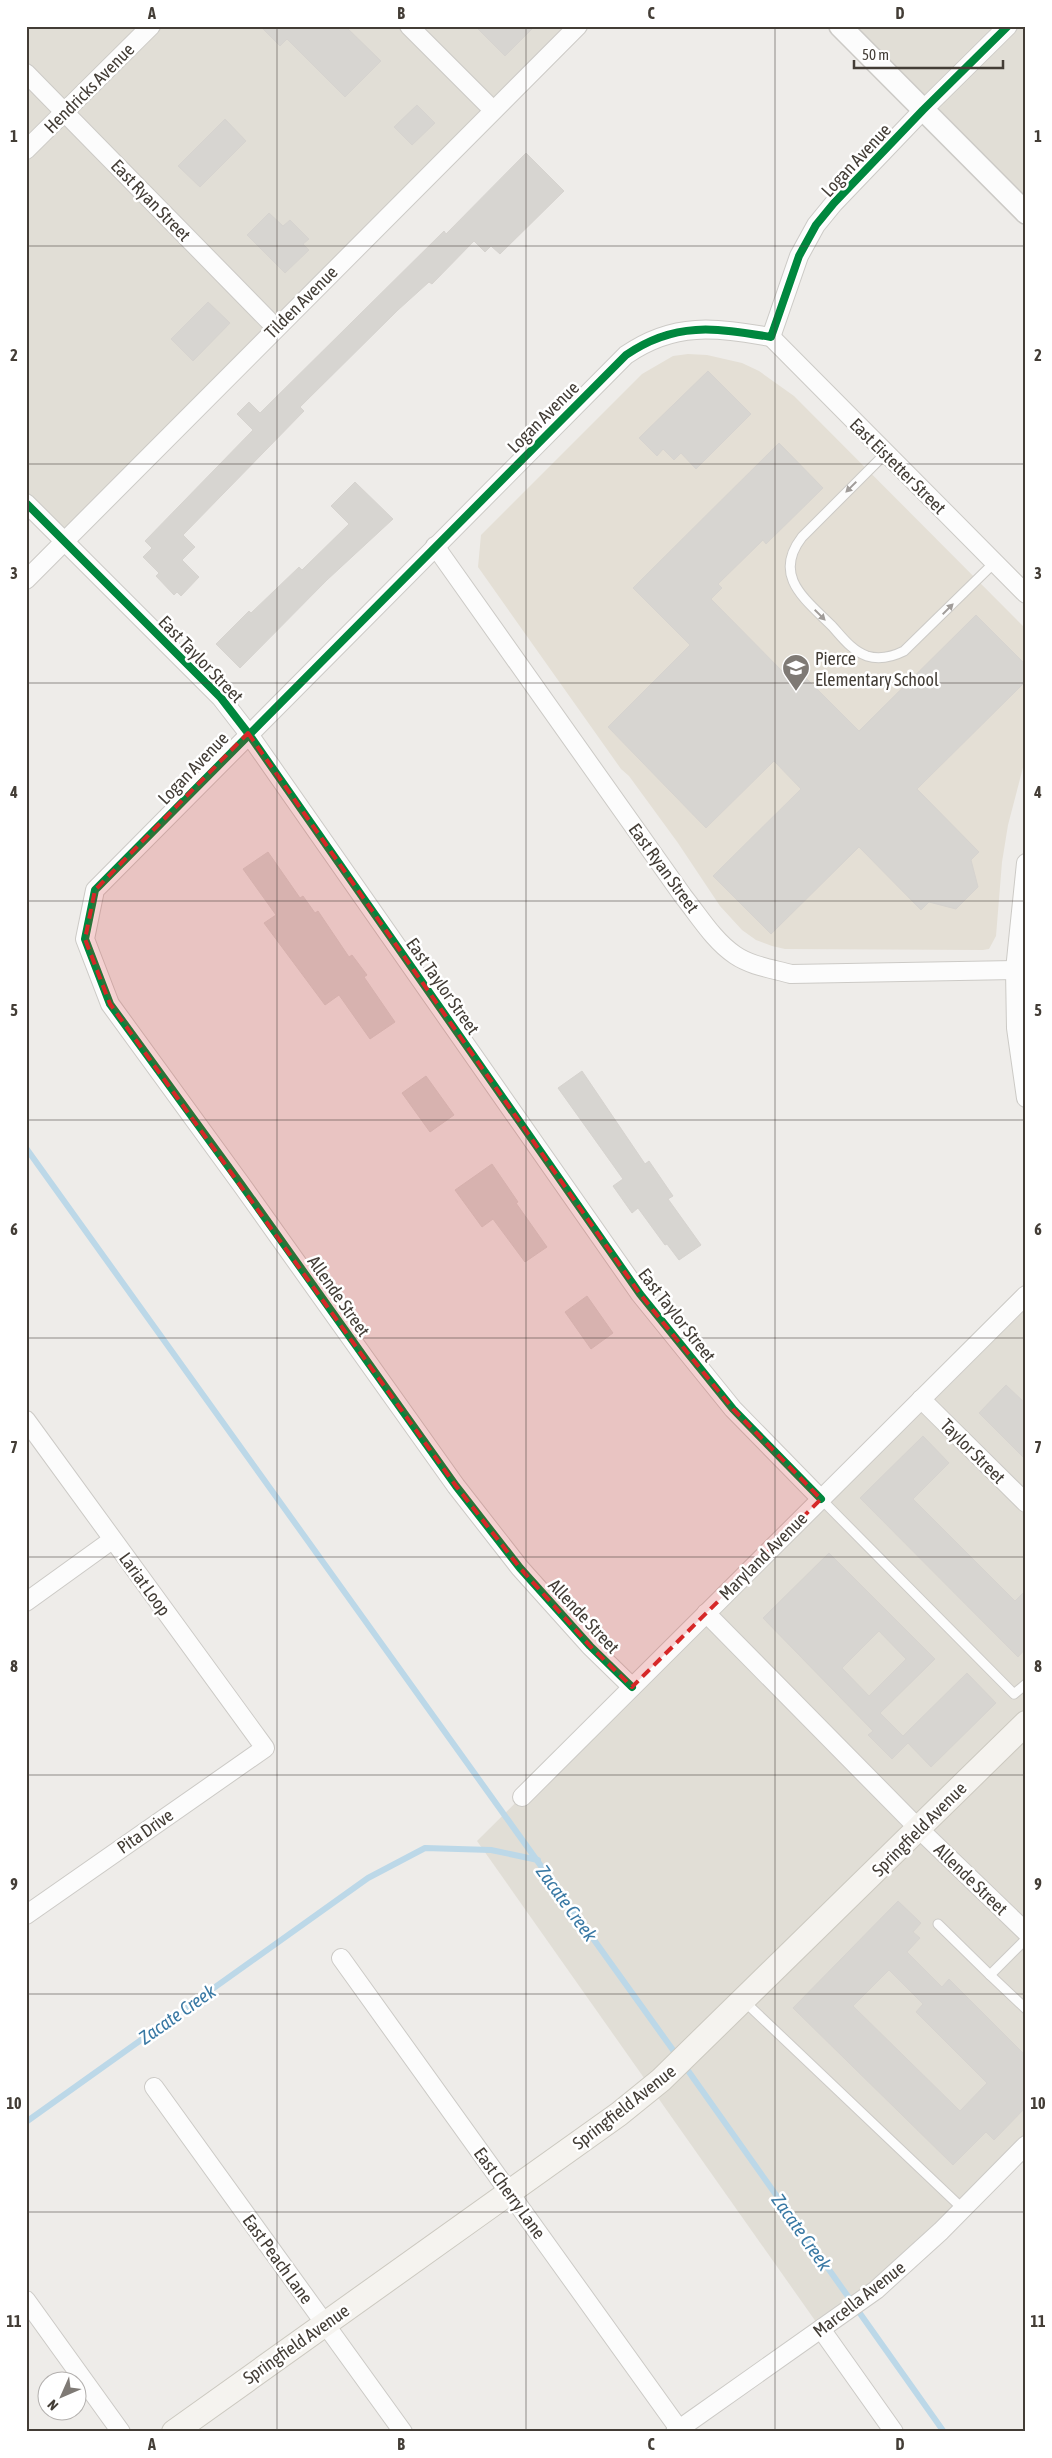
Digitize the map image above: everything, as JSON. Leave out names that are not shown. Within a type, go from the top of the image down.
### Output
[{"type":"main road","name":"Springfield Avenue","points":[[174,2432],[619,2114],[662,2080],[1026,1723]]},
{"type":"street","name":"Hendricks Avenue","points":[[26,150],[151,26]]},
{"type":"street","points":[[409,26],[493,110]]},
{"type":"street","name":"Tilden Avenue","points":[[26,580],[578,26]]},
{"type":"street","points":[[840,26],[1026,213]]},
{"type":"street","name":"Logan Avenue","points":[[95,890],[248,733],[626,355],[645,342],[664,334],[705,329],[727,330],[771,337],[799,256],[816,225],[834,203],[923,110],[1008,26]]},
{"type":"street","name":"East Ryan Street","points":[[26,73],[276,328]]},
{"type":"street","name":"East Eistetter Street","points":[[771,337],[1026,594]]},
{"type":"street","name":"East Taylor Street","points":[[26,503],[221,698],[248,733],[640,1294],[733,1409],[821,1499]]},
{"type":"street","name":"East Ryan Street","points":[[435,546],[683,896],[711,932],[735,955],[760,966],[791,974],[1015,970]]},
{"type":"street","points":[[1026,863],[1015,970],[1016,1028],[1026,1098]]},
{"type":"street","name":"Allende Street","points":[[95,890],[85,939],[110,1004],[456,1486],[520,1568],[590,1646],[632,1687]]},
{"type":"street","name":"Maryland Avenue","points":[[522,1797],[1026,1295]]},
{"type":"street","name":"Taylor Street","points":[[921,1399],[1026,1503]]},
{"type":"street","name":"Lariat Loop","points":[[26,1420],[265,1748]]},
{"type":"street","points":[[26,1602],[112,1540]]},
{"type":"street","name":"Allende Street","points":[[706,1613],[920,1829],[1026,1932]]},
{"type":"street","name":"Pita Drive","points":[[26,1915],[265,1748]]},
{"type":"street","name":"East Cherry Lane","points":[[341,1958],[677,2430]]},
{"type":"street","name":"East Peach Lane","points":[[154,2087],[402,2432]]},
{"type":"street","name":"Marcella Avenue","points":[[677,2430],[876,2290],[963,2209],[1026,2145]]},
{"type":"street","points":[[26,2300],[121,2432]]},
{"type":"street","points":[[828,2325],[894,2432]]},
{"type":"lane","points":[[886,453],[802,537],[795,546],[790,559],[790,574],[796,590],[837,632],[851,646],[866,656],[880,658],[894,656],[910,647],[994,563]]},
{"type":"lane","points":[[821,1499],[1014,1694],[1026,1684]]},
{"type":"lane","points":[[938,1924],[1026,2009]]},
{"type":"lane","points":[[990,1974],[1026,1939]]},
{"type":"lane","points":[[744,2001],[963,2209]]},
{"type":"highlighted area","points":[[248,733],[640,1294],[733,1409],[821,1499],[632,1687],[590,1646],[520,1568],[456,1486],[110,1004],[85,939],[95,890]]},
{"type":"shaded area","points":[[26,26],[578,26],[65,542],[26,503]]},
{"type":"shaded area","points":[[840,26],[1026,26],[1026,213]]},
{"type":"shaded area","name":"Pierce Elementary School","points":[[688,354],[707,355],[742,363],[759,371],[794,396],[1026,629],[1026,756],[1008,825],[1002,862],[996,936],[989,949],[785,949],[756,940],[742,930],[720,906],[678,843],[629,776],[621,769],[478,567],[481,535],[642,374],[673,356]]},
{"type":"shaded area","points":[[1026,1295],[1026,2145],[821,2329],[477,1841]]},
{"type":"building","points":[[260,26],[345,26],[381,61],[345,97],[287,39],[280,46]]},
{"type":"building","points":[[475,26],[535,26],[505,56]]},
{"type":"building","points":[[417,105],[435,123],[412,145],[394,127]]},
{"type":"building","points":[[225,119],[246,141],[200,187],[178,166]]},
{"type":"building","points":[[526,153],[564,191],[500,254],[491,246],[485,252],[474,241],[432,284],[429,282],[398,310],[300,407],[304,411],[183,535],[195,547],[182,560],[199,577],[181,596],[177,592],[174,595],[156,576],[159,573],[143,557],[152,548],[145,541],[253,430],[237,414],[249,402],[260,413],[444,231],[446,234]]},
{"type":"building","points":[[269,213],[283,226],[290,220],[309,239],[303,244],[309,250],[285,273],[247,235]]},
{"type":"building","points":[[208,302],[230,323],[193,361],[171,339]]},
{"type":"building","points":[[708,371],[751,414],[696,469],[681,453],[674,460],[663,449],[657,456],[639,438]]},
{"type":"building","points":[[779,443],[823,488],[766,544],[763,540],[718,584],[722,588],[711,599],[786,675],[794,666],[859,731],[976,615],[1026,665],[1026,681],[917,789],[979,852],[971,860],[978,887],[956,909],[929,902],[921,910],[859,847],[771,934],[713,876],[801,789],[774,761],[706,828],[608,727],[690,645],[633,588]]},
{"type":"building","points":[[355,482],[393,519],[327,580],[240,668],[216,644],[249,611],[251,613],[299,567],[302,570],[349,524],[331,506]]},
{"type":"building","points":[[268,852],[300,898],[303,896],[315,913],[318,911],[349,957],[352,955],[367,975],[364,977],[395,1022],[370,1039],[339,995],[325,1005],[264,923],[276,915],[243,869]]},
{"type":"building","points":[[582,1071],[645,1164],[649,1161],[673,1196],[668,1199],[701,1245],[679,1260],[667,1244],[665,1245],[638,1208],[632,1213],[613,1186],[623,1179],[558,1088]]},
{"type":"building","points":[[426,1076],[454,1115],[430,1132],[402,1093]]},
{"type":"building","points":[[492,1164],[518,1202],[516,1203],[547,1247],[525,1262],[493,1219],[482,1227],[455,1190]]},
{"type":"building","points":[[587,1296],[613,1333],[591,1349],[565,1312]]},
{"type":"building","points":[[1006,1385],[1026,1404],[1026,1460],[979,1413]]},
{"type":"building","points":[[923,1436],[949,1463],[913,1499],[1015,1601],[1026,1590],[1026,1648],[1018,1657],[860,1498]]},
{"type":"building","points":[[829,1553],[935,1659],[880,1713],[903,1736],[967,1673],[996,1703],[931,1767],[908,1743],[892,1759],[868,1735],[873,1731],[763,1618]],"holes":[[[879,1631],[906,1659],[869,1696],[842,1668]]]},
{"type":"building","points":[[898,1901],[921,1923],[913,1932],[920,1938],[907,1952],[942,1987],[949,1979],[1026,2056],[1026,2107],[994,2140],[986,2132],[953,2165],[793,2008]],"holes":[[[889,1970],[923,2004],[916,2012],[987,2083],[960,2111],[853,2006]]]},
{"type":"waterway","points":[[26,1148],[678,2057]]},
{"type":"waterway","name":"Zacate Creek","points":[[26,2122],[368,1878],[425,1848],[491,1850],[538,1860]]},
{"type":"waterway","name":"Zacate Creek","points":[[684,2065],[944,2432]]},
{"type":"cycle path","points":[[632,1687],[590,1646],[520,1568],[456,1486],[110,1004],[85,939],[95,890],[626,355],[644,344],[679,332],[714,330],[771,337],[799,256],[816,225],[834,203],[923,110],[1008,26]]},
{"type":"cycle path","points":[[26,503],[221,698],[248,733],[640,1294],[733,1409],[821,1499]]},
{"type":"place","name":"Pierce Elementary School","points":[[796,692]]}]
